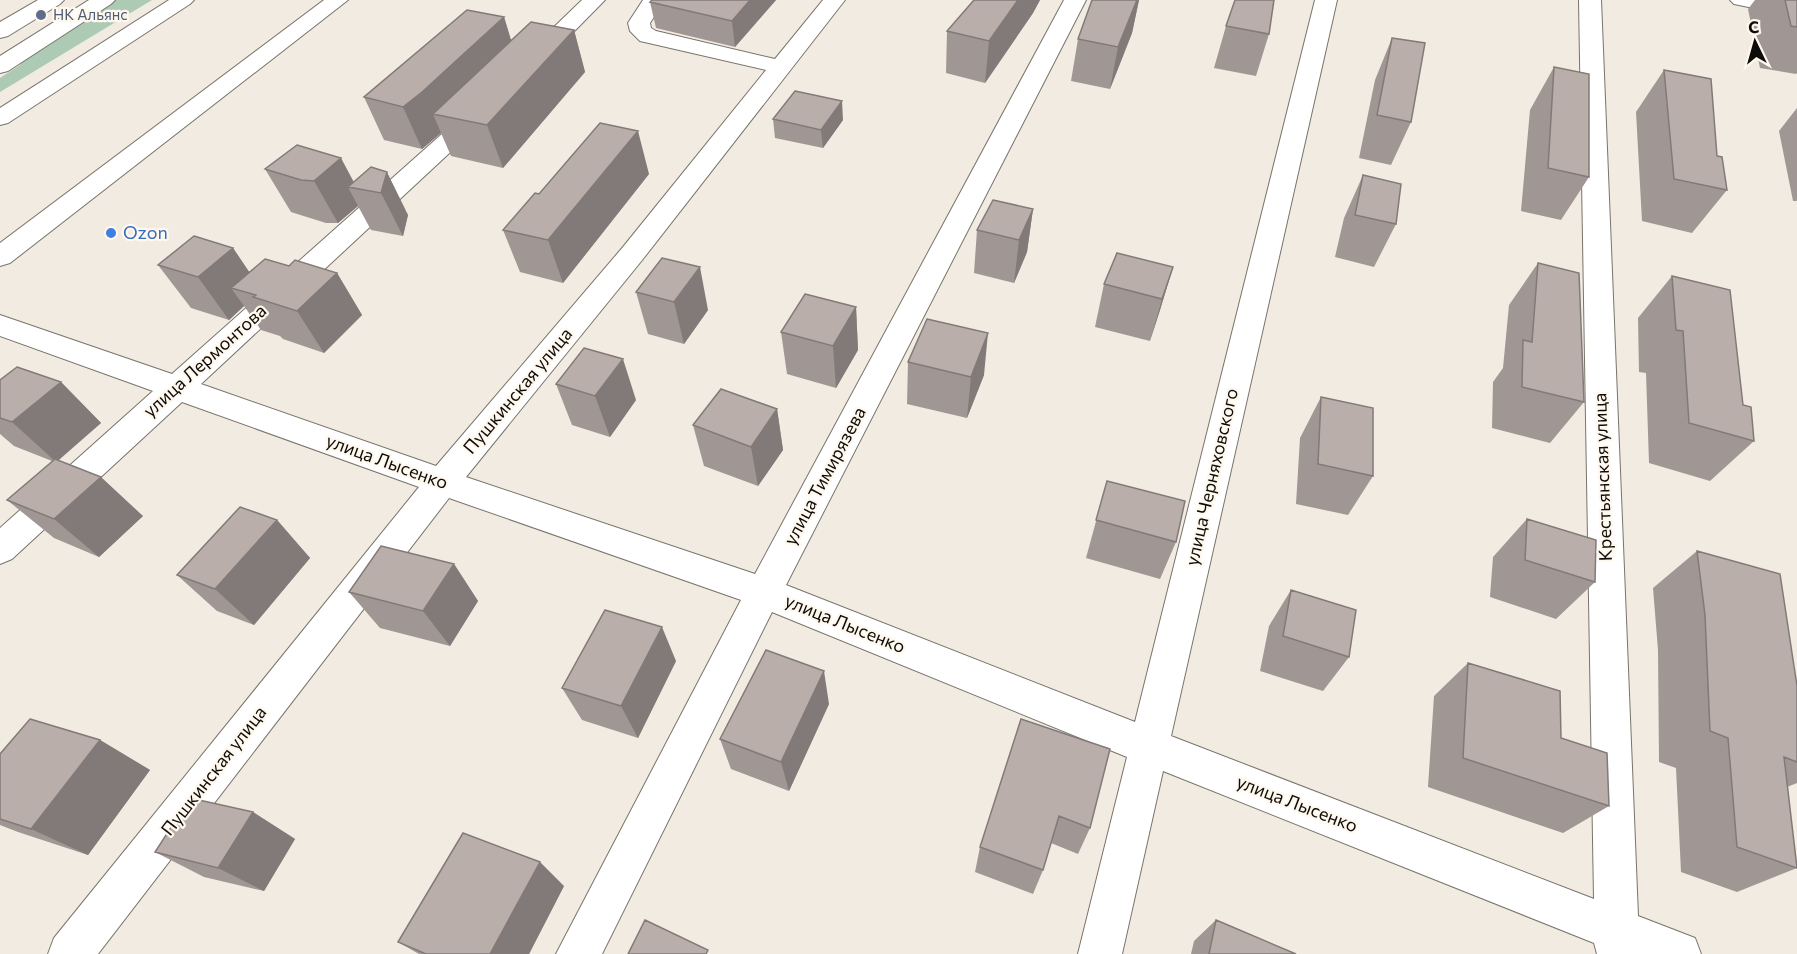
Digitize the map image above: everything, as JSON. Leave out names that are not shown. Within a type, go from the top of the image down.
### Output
[{"type":"street","points":[[0,31],[53,0]]},
{"type":"street","points":[[0,66],[104,0]]},
{"type":"street","points":[[0,118],[183,0]]},
{"type":"street","points":[[0,257],[337,0]]},
{"type":"street","points":[[518,75],[594,0]]},
{"type":"street","points":[[654,0],[639,24],[641,31],[648,36],[780,68]]},
{"type":"street","name":"Пушкинская улица","points":[[70,954],[442,482],[633,253],[834,0]]},
{"type":"street","name":"улица Тимирязева","points":[[578,954],[764,592],[1075,0]]},
{"type":"street","name":"улица Черняховского","points":[[1100,954],[1326,0]]},
{"type":"street","name":"Крестьянская улица","points":[[1590,0],[1616,941]]},
{"type":"street","points":[[1741,0],[1797,11]]},
{"type":"street","name":"улица Лермонтова","points":[[0,549],[450,141],[492,99]]},
{"type":"street","name":"улица Лысенко","points":[[0,325],[442,482],[764,592],[1148,746],[1616,941],[1679,954]]},
{"type":"green space","points":[[116,0],[152,0],[0,92],[0,78],[20,65],[26,55]]},
{"type":"building","points":[[652,0],[750,0],[732,21],[650,2]]},
{"type":"building","points":[[974,0],[1018,0],[989,41],[947,31]]},
{"type":"building","points":[[1092,0],[1137,0],[1118,47],[1078,39]]},
{"type":"building","points":[[1235,0],[1274,0],[1269,34],[1226,26]]},
{"type":"building","points":[[1785,0],[1797,0],[1797,27],[1791,26]]},
{"type":"building","points":[[467,10],[504,17],[403,107],[364,97]]},
{"type":"building","points":[[531,22],[574,30],[487,125],[433,114]]},
{"type":"building","points":[[1392,38],[1425,43],[1411,122],[1377,115]]},
{"type":"building","points":[[1554,67],[1589,74],[1589,177],[1548,168]]},
{"type":"building","points":[[1664,70],[1711,79],[1717,156],[1722,157],[1727,190],[1674,179]]},
{"type":"building","points":[[795,91],[842,101],[821,130],[773,119]]},
{"type":"building","points":[[600,123],[638,131],[548,240],[503,230],[535,193],[539,194]]},
{"type":"building","points":[[297,145],[341,158],[314,181],[301,180],[265,169]]},
{"type":"building","points":[[371,167],[387,172],[381,193],[348,187]]},
{"type":"building","points":[[1363,175],[1401,184],[1396,224],[1355,215]]},
{"type":"building","points":[[993,200],[1033,209],[1019,240],[977,230]]},
{"type":"building","points":[[194,236],[233,248],[198,277],[158,265]]},
{"type":"building","points":[[1117,253],[1173,267],[1162,299],[1104,284]]},
{"type":"building","points":[[662,258],[700,267],[674,302],[636,292]]},
{"type":"building","points":[[265,259],[289,266],[295,260],[337,273],[297,311],[231,288]]},
{"type":"building","points":[[1538,263],[1579,273],[1584,402],[1522,387],[1523,340],[1532,342]]},
{"type":"building","points":[[1672,276],[1730,290],[1743,405],[1751,407],[1754,441],[1689,423],[1683,331],[1676,330]]},
{"type":"building","points":[[805,294],[856,307],[833,346],[781,332]]},
{"type":"building","points":[[927,319],[988,333],[971,377],[908,362]]},
{"type":"building","points":[[584,348],[623,359],[595,396],[556,384]]},
{"type":"building","points":[[17,367],[61,382],[12,422],[0,418],[0,380]]},
{"type":"building","points":[[721,389],[777,409],[751,447],[693,425]]},
{"type":"building","points":[[1321,397],[1373,408],[1373,476],[1318,464]]},
{"type":"building","points":[[55,459],[101,477],[54,519],[7,500]]},
{"type":"building","points":[[1107,481],[1185,501],[1176,542],[1096,520]]},
{"type":"building","points":[[240,507],[277,520],[215,589],[177,575]]},
{"type":"building","points":[[1527,519],[1596,540],[1595,582],[1525,560]]},
{"type":"building","points":[[381,546],[454,564],[423,611],[349,592]]},
{"type":"building","points":[[1697,551],[1780,574],[1797,686],[1797,762],[1784,757],[1797,868],[1737,847],[1728,738],[1710,731],[1705,615]]},
{"type":"building","points":[[1291,590],[1356,610],[1349,657],[1283,636]]},
{"type":"building","points":[[605,610],[662,627],[621,706],[562,688]]},
{"type":"building","points":[[766,650],[824,671],[781,762],[720,739]]},
{"type":"building","points":[[1468,663],[1560,691],[1561,738],[1607,753],[1609,806],[1463,758]]},
{"type":"building","points":[[30,719],[100,740],[31,829],[0,819],[0,754]]},
{"type":"building","points":[[1021,719],[1110,749],[1090,828],[1059,816],[1043,870],[980,847]]},
{"type":"building","points":[[190,798],[253,812],[218,868],[155,852]]},
{"type":"building","points":[[463,833],[540,862],[490,954],[426,954],[398,942]]},
{"type":"building","points":[[645,920],[708,950],[706,954],[628,954]]},
{"type":"building","points":[[1216,920],[1296,954],[1209,954]]},
{"type":"place","name":"НК Альянс","points":[[41,15]]},
{"type":"place","name":"Ozon","points":[[111,233]]}]
